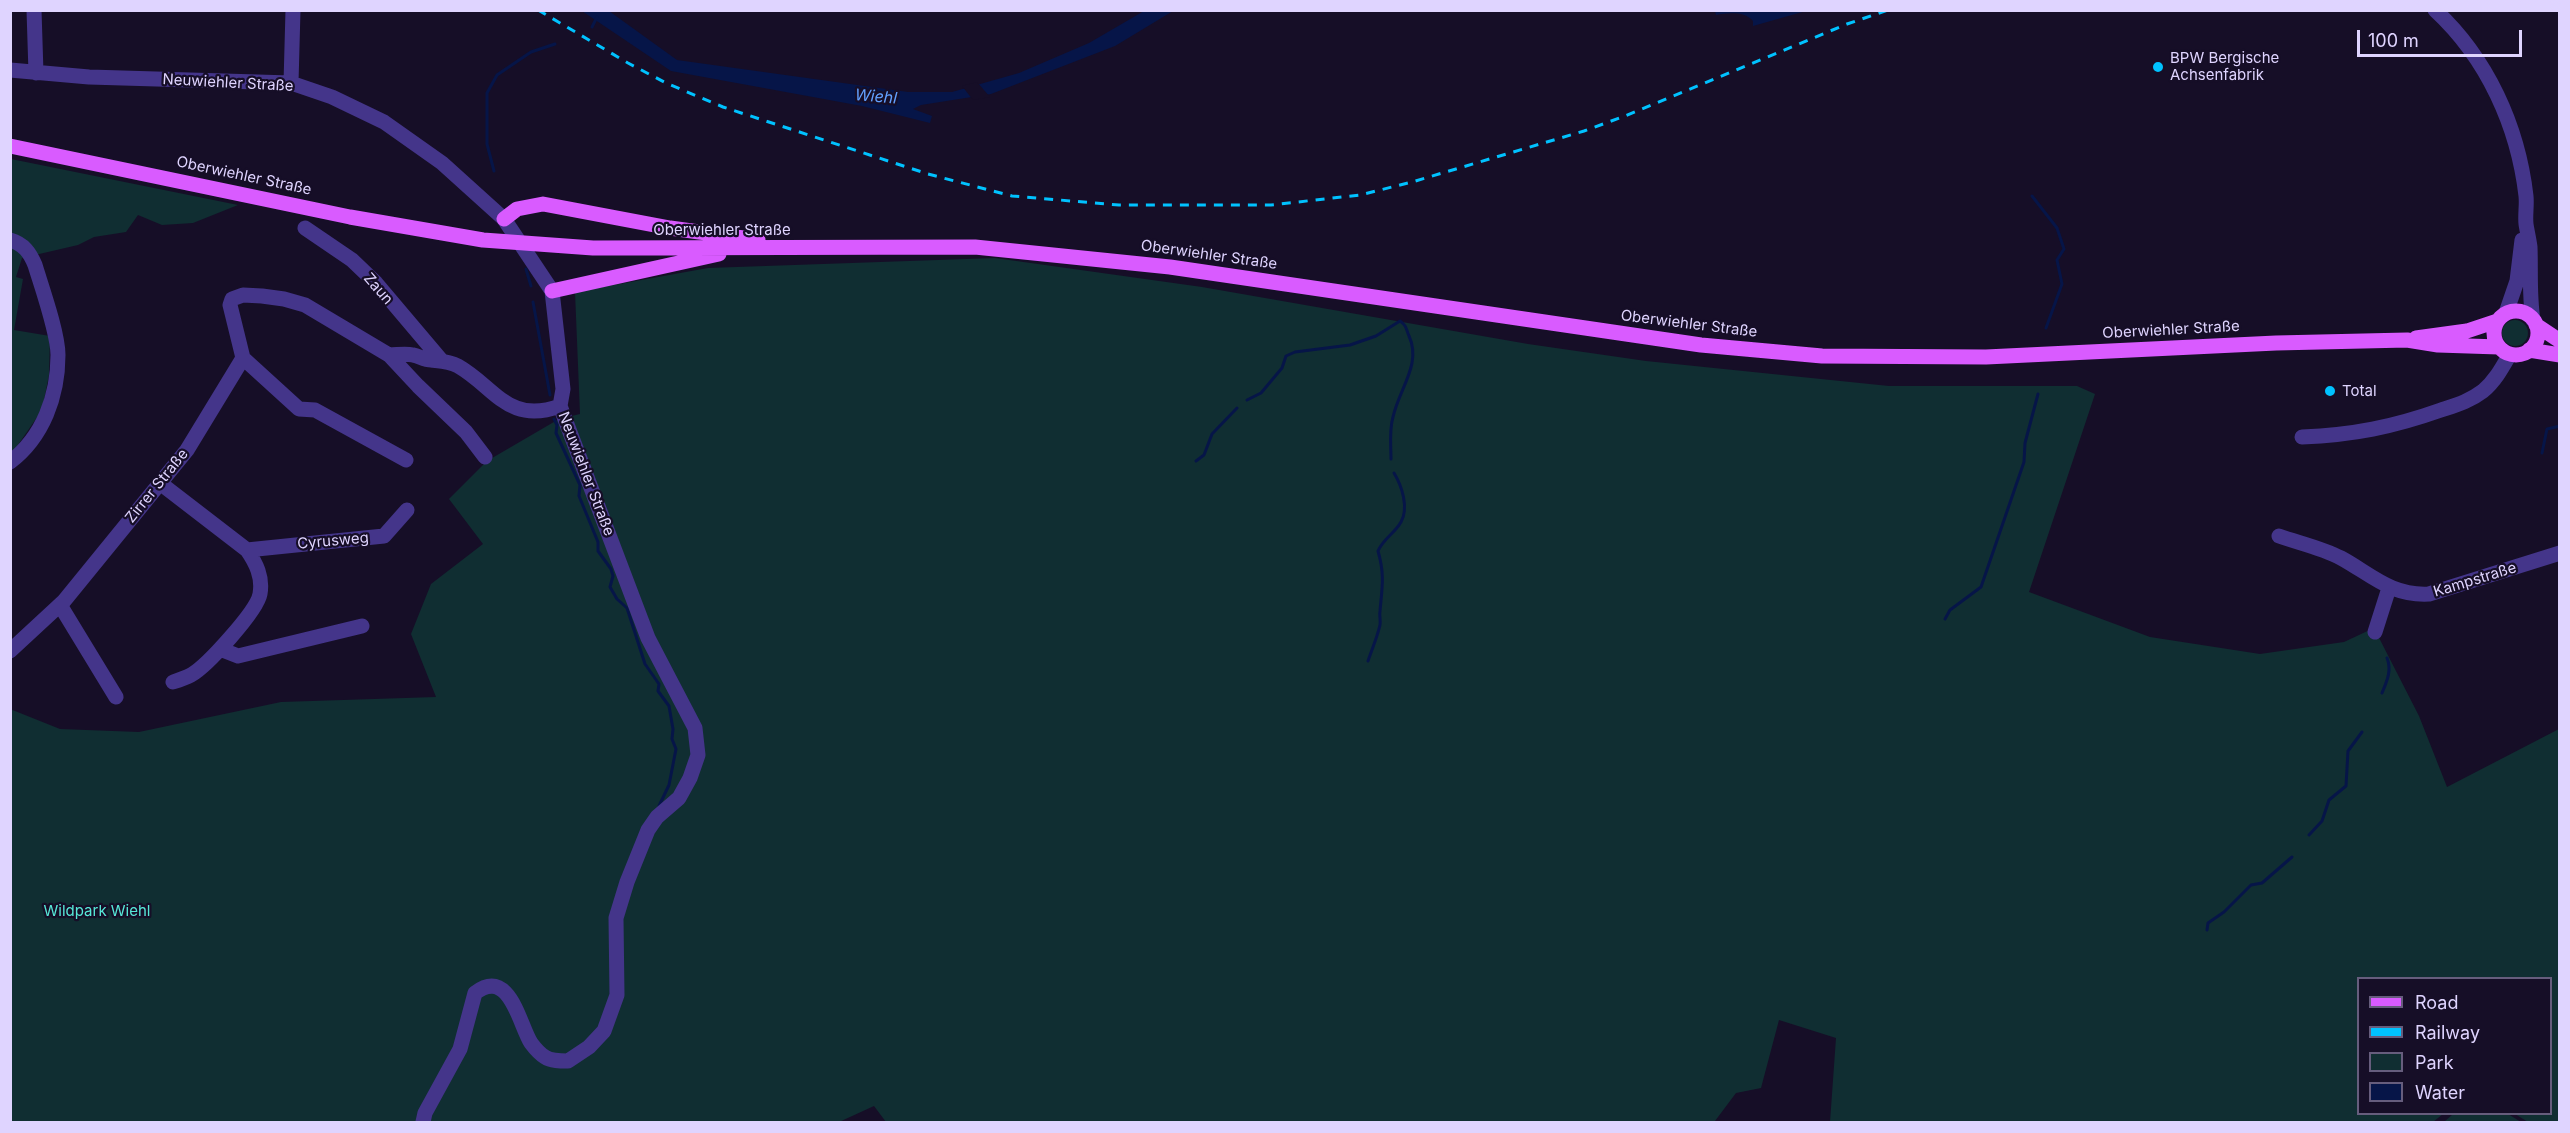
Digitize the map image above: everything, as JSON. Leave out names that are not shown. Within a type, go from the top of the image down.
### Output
[{"type":"main road","name":"Oberwiehler Straße","points":[[10,146],[350,217],[483,240],[559,247],[738,249],[975,247],[1170,267],[1701,345],[1822,356],[1986,357],[2407,340],[2505,351]]},
{"type":"main road","points":[[504,219],[516,209],[543,204],[727,237],[830,247]]},
{"type":"main road","points":[[552,291],[738,249]]},
{"type":"main road","points":[[2535,322],[2537,339],[2529,350],[2517,355],[2505,351],[2494,334],[2502,317],[2518,311],[2535,322],[2559,340]]},
{"type":"main road","name":"Oberwiehler Straße","points":[[2407,340],[2430,334],[2467,331],[2502,317]]},
{"type":"main road","points":[[2529,350],[2559,355]]},
{"type":"street","points":[[33,10],[36,73]]},
{"type":"street","points":[[291,83],[293,10]]},
{"type":"street","points":[[2435,10],[2475,54],[2493,85],[2519,158],[2526,197],[2530,302],[2535,322]]},
{"type":"street","name":"Neuwiehler Straße","points":[[10,70],[168,80],[291,83],[332,97],[384,122],[442,163],[504,219],[552,291],[563,389],[560,406],[648,638],[695,728],[698,755],[690,778],[679,798],[657,817],[648,830],[627,882],[615,918],[617,994],[604,1031],[589,1047],[567,1061],[546,1058],[531,1043],[514,1005],[505,992],[496,986],[483,988],[475,993],[460,1049],[425,1113],[423,1122]]},
{"type":"street","points":[[2502,317],[2517,281],[2526,223]]},
{"type":"street","name":"Zaun","points":[[305,228],[352,260],[376,284],[442,361]]},
{"type":"street","points":[[10,240],[18,242],[30,253],[58,355],[47,417],[33,440],[10,462]]},
{"type":"street","name":"Zaun","points":[[243,358],[230,305],[232,299],[243,296],[262,296],[305,305],[389,355],[466,432],[485,457]]},
{"type":"street","points":[[2302,437],[2349,435],[2408,422],[2468,401],[2497,377],[2505,351]]},
{"type":"street","name":"Zaun","points":[[389,355],[410,354],[459,366],[499,400],[510,406],[535,411],[560,406]]},
{"type":"street","points":[[243,358],[299,409],[315,410],[406,460]]},
{"type":"street","name":"Zirrer Straße","points":[[10,651],[60,605],[187,450],[243,358]]},
{"type":"street","points":[[160,483],[248,550],[258,569],[260,595],[257,603],[220,649],[192,675],[173,682]]},
{"type":"street","name":"Cyrusweg","points":[[248,550],[384,536],[407,510]]},
{"type":"street","name":"Kampstraße","points":[[2279,536],[2339,557],[2389,588],[2414,595],[2429,594],[2559,553]]},
{"type":"street","points":[[2375,632],[2389,588]]},
{"type":"street","points":[[60,605],[116,697]]},
{"type":"street","points":[[220,649],[238,657],[362,626]]},
{"type":"green space","points":[[11,159],[238,205],[193,223],[162,225],[138,215],[126,232],[94,237],[78,245],[22,258],[16,277],[23,279],[14,330],[50,336],[49,375],[42,410],[11,455]]},
{"type":"green space","name":"Wildpark Wiehl","points":[[995,258],[1202,287],[1528,344],[1646,361],[1889,386],[2077,386],[2095,394],[2029,592],[2150,637],[2260,654],[2344,642],[2374,628],[2419,716],[2447,787],[2559,729],[2559,1122],[2528,1122],[2517,1115],[2552,1115],[2552,977],[2357,977],[2357,1115],[2442,1115],[2433,1122],[1830,1122],[1836,1038],[1779,1020],[1761,1088],[1736,1093],[1715,1121],[1726,1122],[886,1122],[874,1106],[839,1122],[11,1122],[10,709],[60,729],[139,732],[281,702],[436,697],[411,634],[431,584],[483,544],[449,499],[487,461],[559,419],[580,414],[575,292],[708,268]]},
{"type":"green space","points":[[2515,320],[2524,324],[2528,333],[2524,342],[2515,346],[2506,342],[2502,333],[2506,324]]},
{"type":"green space","points":[[2452,1115],[2510,1115],[2521,1122],[2444,1122]]},
{"type":"water","points":[[1715,10],[1806,11],[1753,26],[1753,21],[1741,14],[1716,15]]},
{"type":"water","name":"Wiehl","points":[[582,11],[609,11],[677,60],[908,92],[952,92],[1019,73],[1089,43],[1144,11],[1173,11],[1115,46],[991,94],[921,105],[913,109],[932,116],[930,123],[862,106],[671,71]]},
{"type":"pier","points":[[977,82],[990,97],[973,100],[962,86]]},
{"type":"waterway","points":[[592,27],[597,17]]},
{"type":"waterway","points":[[494,171],[487,144],[487,93],[497,75],[531,52],[555,44]]},
{"type":"waterway","points":[[2032,196],[2057,228],[2064,249],[2057,260],[2062,284],[2046,328]]},
{"type":"waterway","points":[[526,269],[531,286]]},
{"type":"waterway","points":[[533,302],[550,395]]},
{"type":"waterway","points":[[1247,400],[1261,393],[1282,368],[1286,356],[1295,352],[1350,345],[1376,336],[1400,321],[1407,329],[1413,357],[1392,422],[1391,459]]},
{"type":"waterway","points":[[1945,619],[1950,610],[1981,587],[2024,462],[2025,443],[2038,394]]},
{"type":"waterway","points":[[1196,461],[1204,455],[1212,434],[1237,408]]},
{"type":"waterway","points":[[554,419],[557,425],[556,433],[580,485],[579,496],[598,542],[598,551],[611,569],[613,576],[610,587],[617,599],[627,608],[645,664],[659,684],[658,691],[669,706],[673,729],[672,739],[676,749],[669,785],[659,806]]},
{"type":"waterway","points":[[2542,453],[2547,429],[2560,426]]},
{"type":"waterway","points":[[1368,661],[1380,623],[1382,574],[1378,551],[1401,522],[1404,510],[1402,491],[1394,473]]},
{"type":"waterway","points":[[2382,693],[2389,671],[2387,658]]},
{"type":"waterway","points":[[2309,835],[2322,821],[2329,800],[2346,786],[2348,751],[2362,732]]},
{"type":"waterway","points":[[2207,930],[2208,923],[2224,912],[2251,885],[2262,883],[2292,857]]},
{"type":"railway","points":[[538,10],[666,83],[723,107],[928,174],[1012,196],[1119,205],[1271,205],[1360,195],[1412,182],[1584,131],[1847,24],[1888,10]]},
{"type":"place","name":"BPW Bergische Achsenfabrik","points":[[2158,67]]},
{"type":"place","name":"Total","points":[[2330,391]]}]
